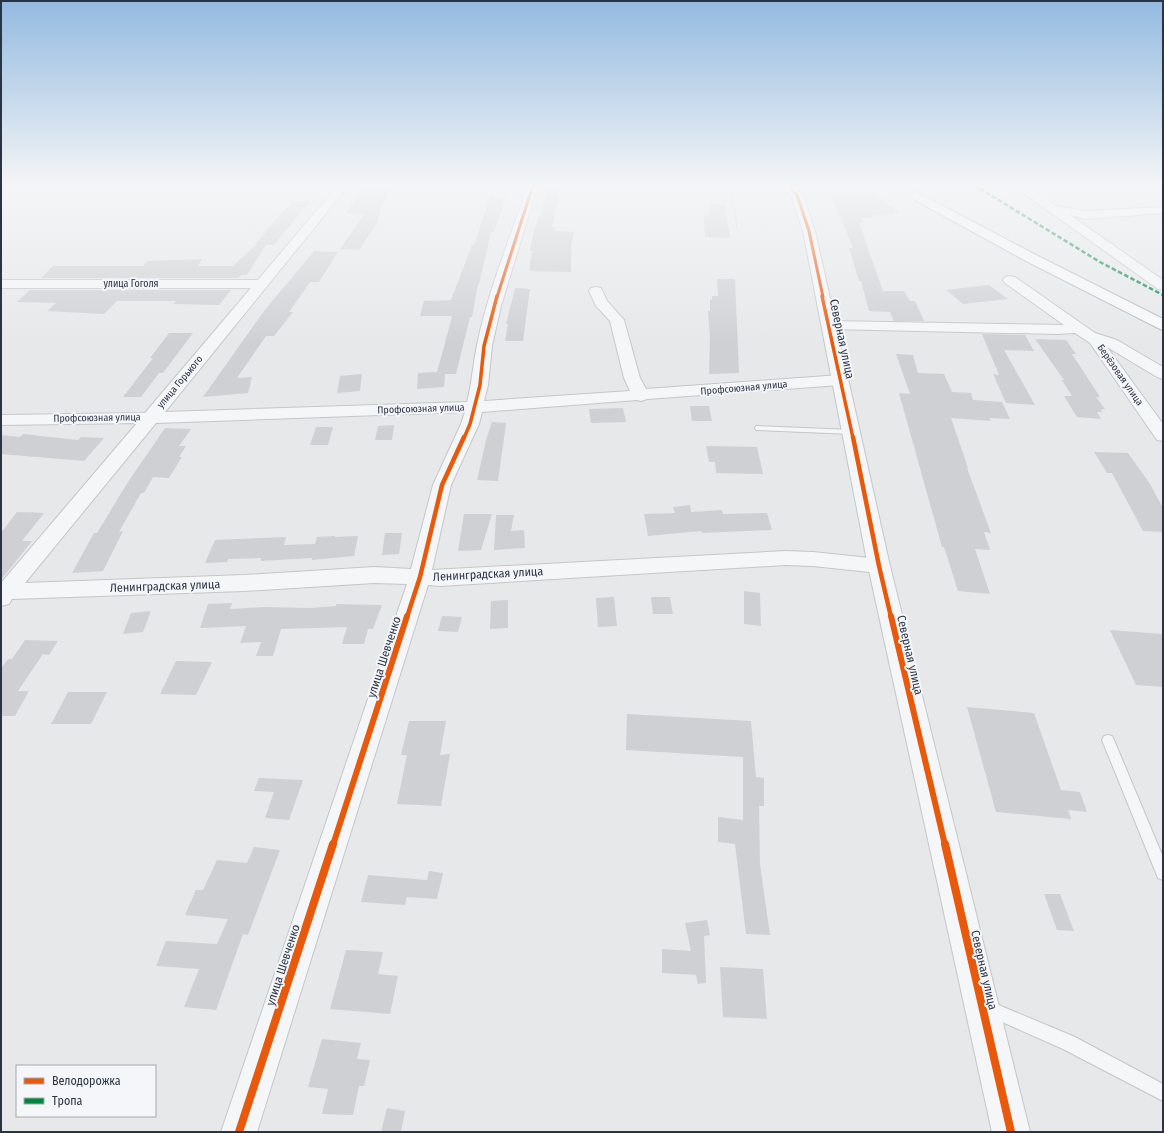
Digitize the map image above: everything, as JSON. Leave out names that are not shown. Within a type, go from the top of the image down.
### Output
[{"type":"highway","points":[[994,238],[1163,325]]},
{"type":"street","name":"улица Горького","points":[[3,594],[300,238]]},
{"type":"street","name":"улица Шевченко","points":[[239,1132],[420,577],[442,485],[470,424],[480,385],[484,346],[494,306],[516,238]]},
{"type":"street","name":"Северная улица","points":[[810,238],[879,566],[1011,1132]]},
{"type":"street","points":[[1094,238],[1163,286]]},
{"type":"street","name":"Берёзовая улица","points":[[1010,280],[1095,340],[1163,436]]},
{"type":"street","name":"улица Гоголя","points":[[1,284],[261,284]]},
{"type":"street","points":[[596,291],[601,303],[617,320],[632,378],[641,396]]},
{"type":"street","points":[[829,325],[1057,330],[1085,332],[1112,343],[1163,374]]},
{"type":"street","name":"Профсоюзная улица","points":[[1,420],[475,407],[641,396],[840,380]]},
{"type":"street","name":"Ленинградская улица","points":[[3,594],[244,583],[374,575],[448,577],[786,558],[813,559],[879,566]]},
{"type":"lane","points":[[759,428],[852,432]]},
{"type":"lane","points":[[1108,740],[1163,873]]},
{"type":"lane","points":[[982,1005],[1069,1043],[1163,1093]]},
{"type":"building","points":[[261,238],[280,238],[274,245],[266,245],[247,275],[241,275],[238,278],[41,278],[53,266],[143,266],[148,261],[202,259],[198,266],[233,266],[257,244],[255,244]]},
{"type":"building","points":[[348,238],[367,238],[359,250],[340,249]]},
{"type":"building","points":[[476,238],[490,238],[478,284],[472,317],[470,317],[456,374],[445,374],[444,387],[417,389],[418,373],[437,372],[452,317],[420,316],[424,301],[451,300],[472,245],[474,245]]},
{"type":"building","points":[[533,238],[573,238],[571,247],[571,272],[529,271],[532,251],[530,251]]},
{"type":"building","points":[[849,238],[864,238],[883,291],[904,291],[910,301],[915,301],[924,321],[894,321],[890,312],[869,311],[861,281],[859,281],[849,248],[853,248]]},
{"type":"building","points":[[314,251],[338,252],[319,282],[310,282],[289,312],[293,312],[274,336],[266,336],[237,378],[252,377],[248,393],[203,397],[264,311]]},
{"type":"building","points":[[717,279],[735,279],[739,373],[709,374],[710,339],[708,311],[710,311],[710,299],[712,300],[712,296],[718,296]]},
{"type":"building","points":[[989,285],[1008,299],[963,304],[946,290]]},
{"type":"building","points":[[515,288],[530,289],[523,341],[505,341],[508,324],[506,324]]},
{"type":"building","points":[[30,290],[231,290],[219,305],[173,304],[176,301],[117,301],[104,314],[47,311],[56,303],[17,302]]},
{"type":"building","points":[[169,333],[193,333],[163,373],[159,373],[141,397],[123,397],[153,358],[150,358]]},
{"type":"building","points":[[982,334],[1025,335],[1034,351],[1004,350],[1035,405],[1006,403],[993,374],[999,375]]},
{"type":"building","points":[[1035,339],[1066,340],[1076,354],[1072,354],[1100,397],[1096,397],[1105,409],[1101,409],[1102,412],[1097,412],[1101,419],[1077,417],[1064,396],[1072,396],[1062,380],[1064,380]]},
{"type":"building","points":[[896,354],[913,355],[918,373],[944,374],[952,392],[971,393],[973,400],[1002,402],[1010,419],[989,418],[991,421],[951,418],[967,468],[991,533],[984,532],[990,550],[975,549],[990,594],[958,591],[944,547],[942,547],[899,393],[910,394]]},
{"type":"building","points":[[362,374],[360,391],[337,393],[340,376]]},
{"type":"building","points":[[690,406],[709,406],[712,421],[692,421]]},
{"type":"building","points":[[623,408],[626,422],[591,423],[589,409]]},
{"type":"building","points":[[492,422],[506,423],[498,481],[477,480],[486,440]]},
{"type":"building","points":[[394,425],[392,440],[375,440],[378,426]]},
{"type":"building","points":[[316,427],[333,427],[328,445],[310,445]]},
{"type":"building","points":[[165,428],[191,429],[179,446],[186,446],[179,457],[182,457],[169,478],[153,477],[144,493],[141,493],[119,532],[123,531],[103,571],[72,573],[94,533],[97,533],[128,482]]},
{"type":"building","points":[[23,434],[78,440],[81,437],[104,438],[84,461],[1,454],[1,435],[20,437]]},
{"type":"building","points":[[706,446],[757,447],[763,474],[716,473],[715,462],[709,462]]},
{"type":"building","points":[[1094,452],[1128,453],[1150,484],[1163,508],[1163,532],[1143,531],[1112,473],[1107,473]]},
{"type":"building","points":[[690,505],[691,512],[722,510],[723,514],[767,513],[772,530],[702,533],[701,531],[648,536],[644,514],[675,513],[673,507]]},
{"type":"building","points":[[17,512],[44,513],[22,541],[32,541],[1,580],[1,533]]},
{"type":"building","points":[[464,514],[492,514],[481,550],[458,551]]},
{"type":"building","points":[[496,515],[514,515],[511,531],[524,530],[525,548],[494,550]]},
{"type":"building","points":[[385,533],[402,533],[399,554],[382,555]]},
{"type":"building","points":[[358,536],[354,556],[312,560],[312,558],[261,561],[261,558],[228,559],[227,562],[205,563],[215,540],[286,537],[284,545],[315,544],[317,537]]},
{"type":"building","points":[[744,591],[760,593],[761,626],[744,624]]},
{"type":"building","points":[[614,597],[617,626],[598,627],[596,598]]},
{"type":"building","points":[[651,597],[670,597],[673,614],[653,614]]},
{"type":"building","points":[[508,600],[508,628],[490,629],[491,601]]},
{"type":"building","points":[[232,603],[230,609],[265,607],[310,608],[336,606],[336,604],[382,605],[373,629],[368,629],[364,644],[342,644],[347,627],[281,629],[273,656],[256,656],[261,642],[240,643],[246,626],[200,628],[208,604]]},
{"type":"building","points":[[151,611],[143,632],[123,634],[131,613]]},
{"type":"building","points":[[442,616],[462,617],[458,632],[438,631]]},
{"type":"building","points":[[1110,630],[1163,634],[1163,687],[1136,685]]},
{"type":"building","points":[[25,640],[58,641],[49,655],[43,654],[18,691],[29,691],[15,716],[1,716],[1,668],[8,659],[12,659]]},
{"type":"building","points":[[176,661],[212,662],[196,695],[160,694]]},
{"type":"building","points":[[68,692],[107,692],[91,724],[51,724]]},
{"type":"building","points":[[967,707],[1034,713],[1061,790],[1080,792],[1087,812],[1068,810],[1071,819],[996,812]]},
{"type":"building","points":[[627,714],[751,721],[756,777],[764,778],[764,806],[759,806],[760,864],[770,935],[746,934],[735,844],[718,842],[718,817],[743,820],[743,757],[626,750]]},
{"type":"building","points":[[409,721],[446,721],[440,755],[450,754],[441,806],[397,804],[407,755],[401,755]]},
{"type":"building","points":[[259,778],[303,780],[289,820],[265,818],[274,792],[254,791]]},
{"type":"building","points":[[254,847],[280,850],[248,935],[243,934],[216,1010],[184,1007],[199,969],[156,966],[166,941],[217,944],[228,919],[185,915],[196,890],[203,890],[217,860],[247,863]]},
{"type":"building","points":[[429,871],[443,873],[437,899],[407,897],[405,905],[361,902],[368,875],[427,880]]},
{"type":"building","points":[[1044,894],[1060,894],[1074,931],[1057,930]]},
{"type":"building","points":[[707,920],[710,935],[704,936],[706,983],[698,984],[696,975],[662,973],[662,949],[691,951],[685,923]]},
{"type":"building","points":[[346,950],[383,952],[378,974],[398,976],[390,1014],[330,1009]]},
{"type":"building","points":[[720,967],[763,969],[767,1019],[723,1017]]},
{"type":"building","points":[[322,1039],[361,1043],[357,1059],[370,1060],[364,1086],[359,1086],[353,1115],[322,1114],[328,1089],[308,1087]]},
{"type":"building","points":[[387,1108],[405,1111],[401,1132],[381,1132]]},
{"type":"marked path","points":[[1061,238],[1100,262],[1163,295]]},
{"type":"cycle path","points":[[239,1132],[420,577],[442,485],[470,424],[480,385],[484,346],[494,306],[516,238]]},
{"type":"cycle path","points":[[810,238],[879,566],[1011,1132]]}]
